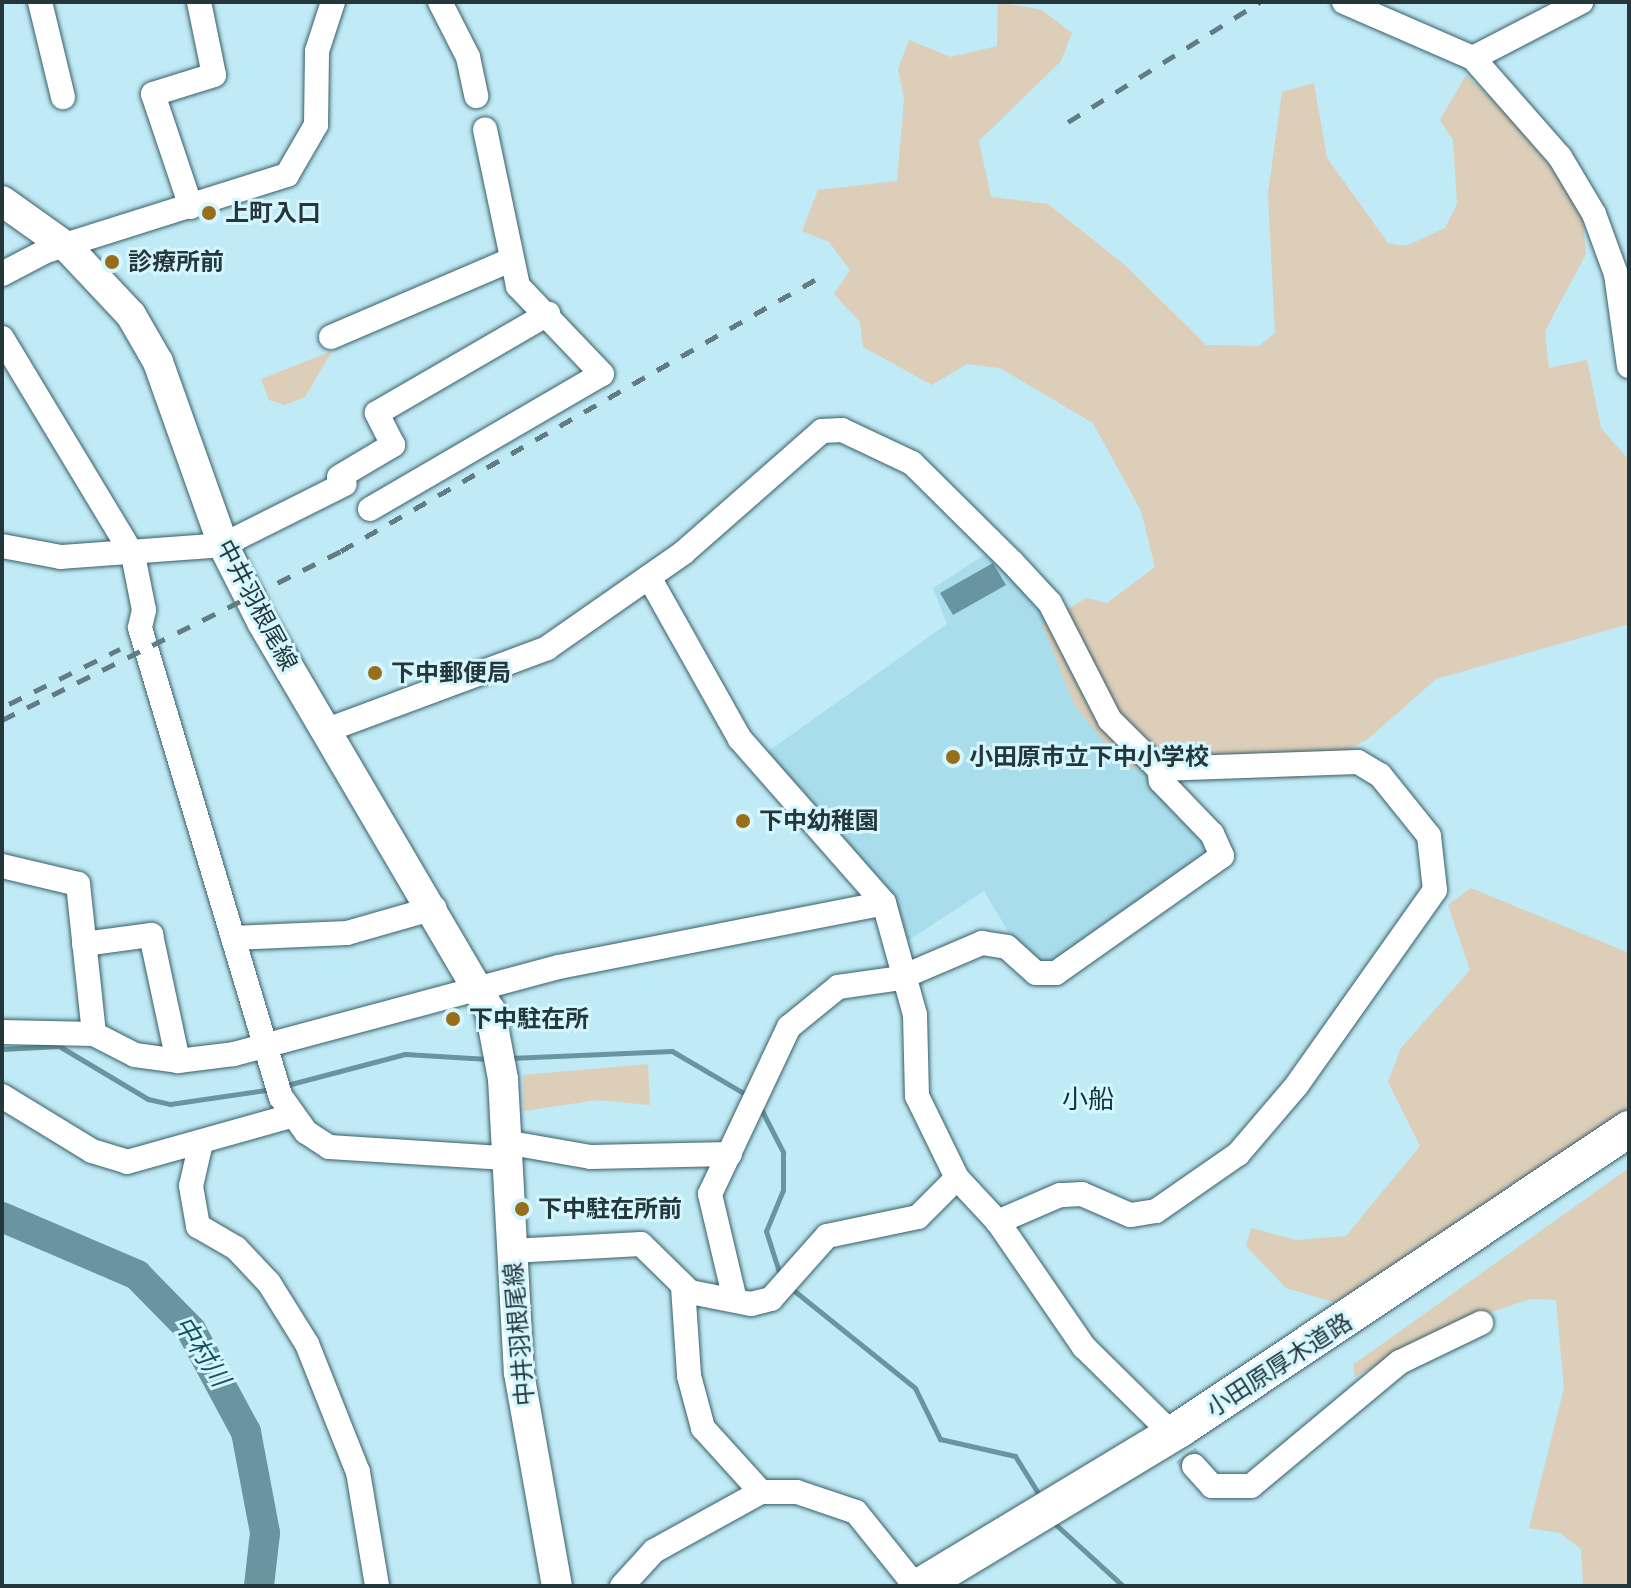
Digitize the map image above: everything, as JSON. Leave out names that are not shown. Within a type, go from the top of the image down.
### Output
[{"type":"highway","name":"小田原厚木道路","points":[[912,1580],[1193,1421],[1629,1129]]},
{"type":"highway","name":"小田原厚木道路","points":[[957,1586],[1192,1446],[1629,1153]]},
{"type":"main road","name":"中井羽根尾線","points":[[2,201],[68,248],[118,295],[158,362],[223,545],[327,730],[435,908],[478,988],[496,1033],[503,1079],[519,1373],[557,1586]]},
{"type":"street","points":[[40,2],[63,97]]},
{"type":"street","points":[[191,207],[153,94],[214,75],[199,2]]},
{"type":"street","points":[[2,274],[68,248],[273,183],[299,161],[316,125],[317,51],[333,2]]},
{"type":"street","points":[[440,2],[468,57],[476,96]]},
{"type":"street","points":[[1344,2],[1473,58],[1560,157],[1589,204],[1616,274],[1629,366]]},
{"type":"street","points":[[1473,58],[1581,2]]},
{"type":"street","points":[[370,509],[602,374],[518,286],[485,129]]},
{"type":"street","points":[[331,337],[511,260]]},
{"type":"street","points":[[2,546],[61,557],[133,555],[223,545],[342,480],[393,445],[377,413],[548,314]]},
{"type":"street","points":[[2,338],[133,555],[144,610],[140,628],[268,1045],[281,1097],[294,1115],[329,1147],[506,1150],[591,1157],[730,1154]]},
{"type":"street","points":[[327,730],[547,648],[630,583],[649,577],[822,431],[864,436],[921,471],[1050,603],[1110,720],[1159,769],[1161,781],[1212,834],[1222,856],[1056,973],[1036,973],[1007,947],[982,943],[907,976],[838,987],[802,1011],[710,1194],[735,1300]]},
{"type":"street","points":[[622,1586],[654,1551],[761,1492],[797,1492],[856,1512],[912,1580],[1162,1424],[1084,1347],[998,1222],[957,1178],[917,1096],[907,976],[884,903],[740,739],[649,577]]},
{"type":"street","points":[[998,1222],[1060,1195],[1082,1194],[1130,1215],[1156,1211],[1238,1154],[1297,1085],[1435,890],[1429,836],[1380,775],[1358,762],[1159,769]]},
{"type":"street","points":[[2,866],[78,884],[94,1034]]},
{"type":"street","points":[[2,1032],[94,1034],[135,1055],[178,1061],[268,1045],[478,988],[732,928],[843,916],[884,903]]},
{"type":"street","points":[[233,938],[347,933],[435,908]]},
{"type":"street","points":[[84,944],[151,935],[178,1061]]},
{"type":"street","points":[[2,1096],[92,1151],[127,1162],[200,1147],[294,1115]]},
{"type":"street","points":[[200,1147],[191,1186],[198,1226],[236,1248],[269,1283],[307,1344],[358,1472],[377,1586]]},
{"type":"street","points":[[511,1251],[641,1244],[683,1287],[735,1300],[771,1299],[827,1236],[918,1217],[957,1178]]},
{"type":"street","points":[[683,1287],[689,1376],[703,1428],[761,1492]]},
{"type":"street","points":[[1194,1466],[1212,1486],[1251,1486],[1400,1362],[1481,1323]]},
{"type":"shaded area","points":[[998,2],[1042,10],[1072,33],[1061,61],[979,141],[991,197],[1048,204],[1125,265],[1206,345],[1259,346],[1275,333],[1268,193],[1282,92],[1314,83],[1327,158],[1388,243],[1406,246],[1445,228],[1457,204],[1453,140],[1440,120],[1466,75],[1508,115],[1581,205],[1586,254],[1545,331],[1549,368],[1587,360],[1601,428],[1629,460],[1629,624],[1436,679],[1369,738],[1299,779],[1126,768],[1075,706],[1042,624],[1086,598],[1107,603],[1155,567],[1141,511],[1093,423],[1000,368],[967,364],[932,385],[863,347],[860,322],[834,294],[850,270],[829,242],[802,231],[818,190],[897,181],[904,99],[898,69],[909,40],[951,57],[997,46]]},
{"type":"shaded area","points":[[332,351],[305,397],[285,405],[269,400],[261,379]]},
{"type":"shaded area","name":"小田原市立下中小学校","points":[[992,550],[1037,598],[1151,782],[1204,843],[1204,858],[1043,968],[1019,950],[984,891],[906,942],[763,755],[947,624],[933,588]]},
{"type":"shaded area","points":[[993,563],[1006,585],[953,615],[940,593]]},
{"type":"shaded area","points":[[1471,888],[1629,953],[1629,1110],[1340,1304],[1286,1288],[1246,1246],[1251,1228],[1296,1240],[1346,1236],[1420,1146],[1388,1082],[1401,1048],[1470,970],[1448,905]]},
{"type":"shaded area","points":[[648,1064],[650,1105],[597,1100],[524,1111],[523,1075]]},
{"type":"shaded area","points":[[1629,1168],[1629,1586],[1583,1586],[1581,1549],[1560,1533],[1529,1528],[1564,1388],[1556,1300],[1530,1299],[1454,1325],[1354,1377],[1354,1364]]},
{"type":"waterway","points":[[2,1049],[59,1046],[148,1099],[170,1104],[273,1089]]},
{"type":"waterway","points":[[510,1058],[672,1051],[750,1097]]},
{"type":"waterway","points":[[287,1085],[405,1054],[488,1059]]},
{"type":"waterway","points":[[760,1107],[783,1152],[783,1190],[766,1231],[780,1275]]},
{"type":"waterway","name":"中村川","points":[[2,1217],[137,1275],[191,1330],[246,1432],[265,1533],[259,1586]]},
{"type":"waterway","points":[[792,1289],[915,1388],[940,1439],[1015,1456],[1040,1496]]},
{"type":"waterway","points":[[1054,1523],[1123,1586]]},
{"type":"tunnel","points":[[1164,1426],[1194,1466]]},
{"type":"railway","points":[[1068,122],[1260,2]]},
{"type":"railway","points":[[2,720],[341,551],[825,274]]},
{"type":"railway","points":[[9,704],[120,649]]},
{"type":"place","name":"上町入口","points":[[209,213]]},
{"type":"place","name":"診療所前","points":[[112,262]]},
{"type":"place","name":"下中郵便局","points":[[375,673]]},
{"type":"place","name":"小田原市立下中小学校","points":[[953,757]]},
{"type":"place","name":"下中幼稚園","points":[[743,821]]},
{"type":"place","name":"下中駐在所","points":[[453,1019]]},
{"type":"place","name":"下中駐在所前","points":[[522,1209]]},
{"type":"district","name":"小船","points":[[1088,1099]]}]
